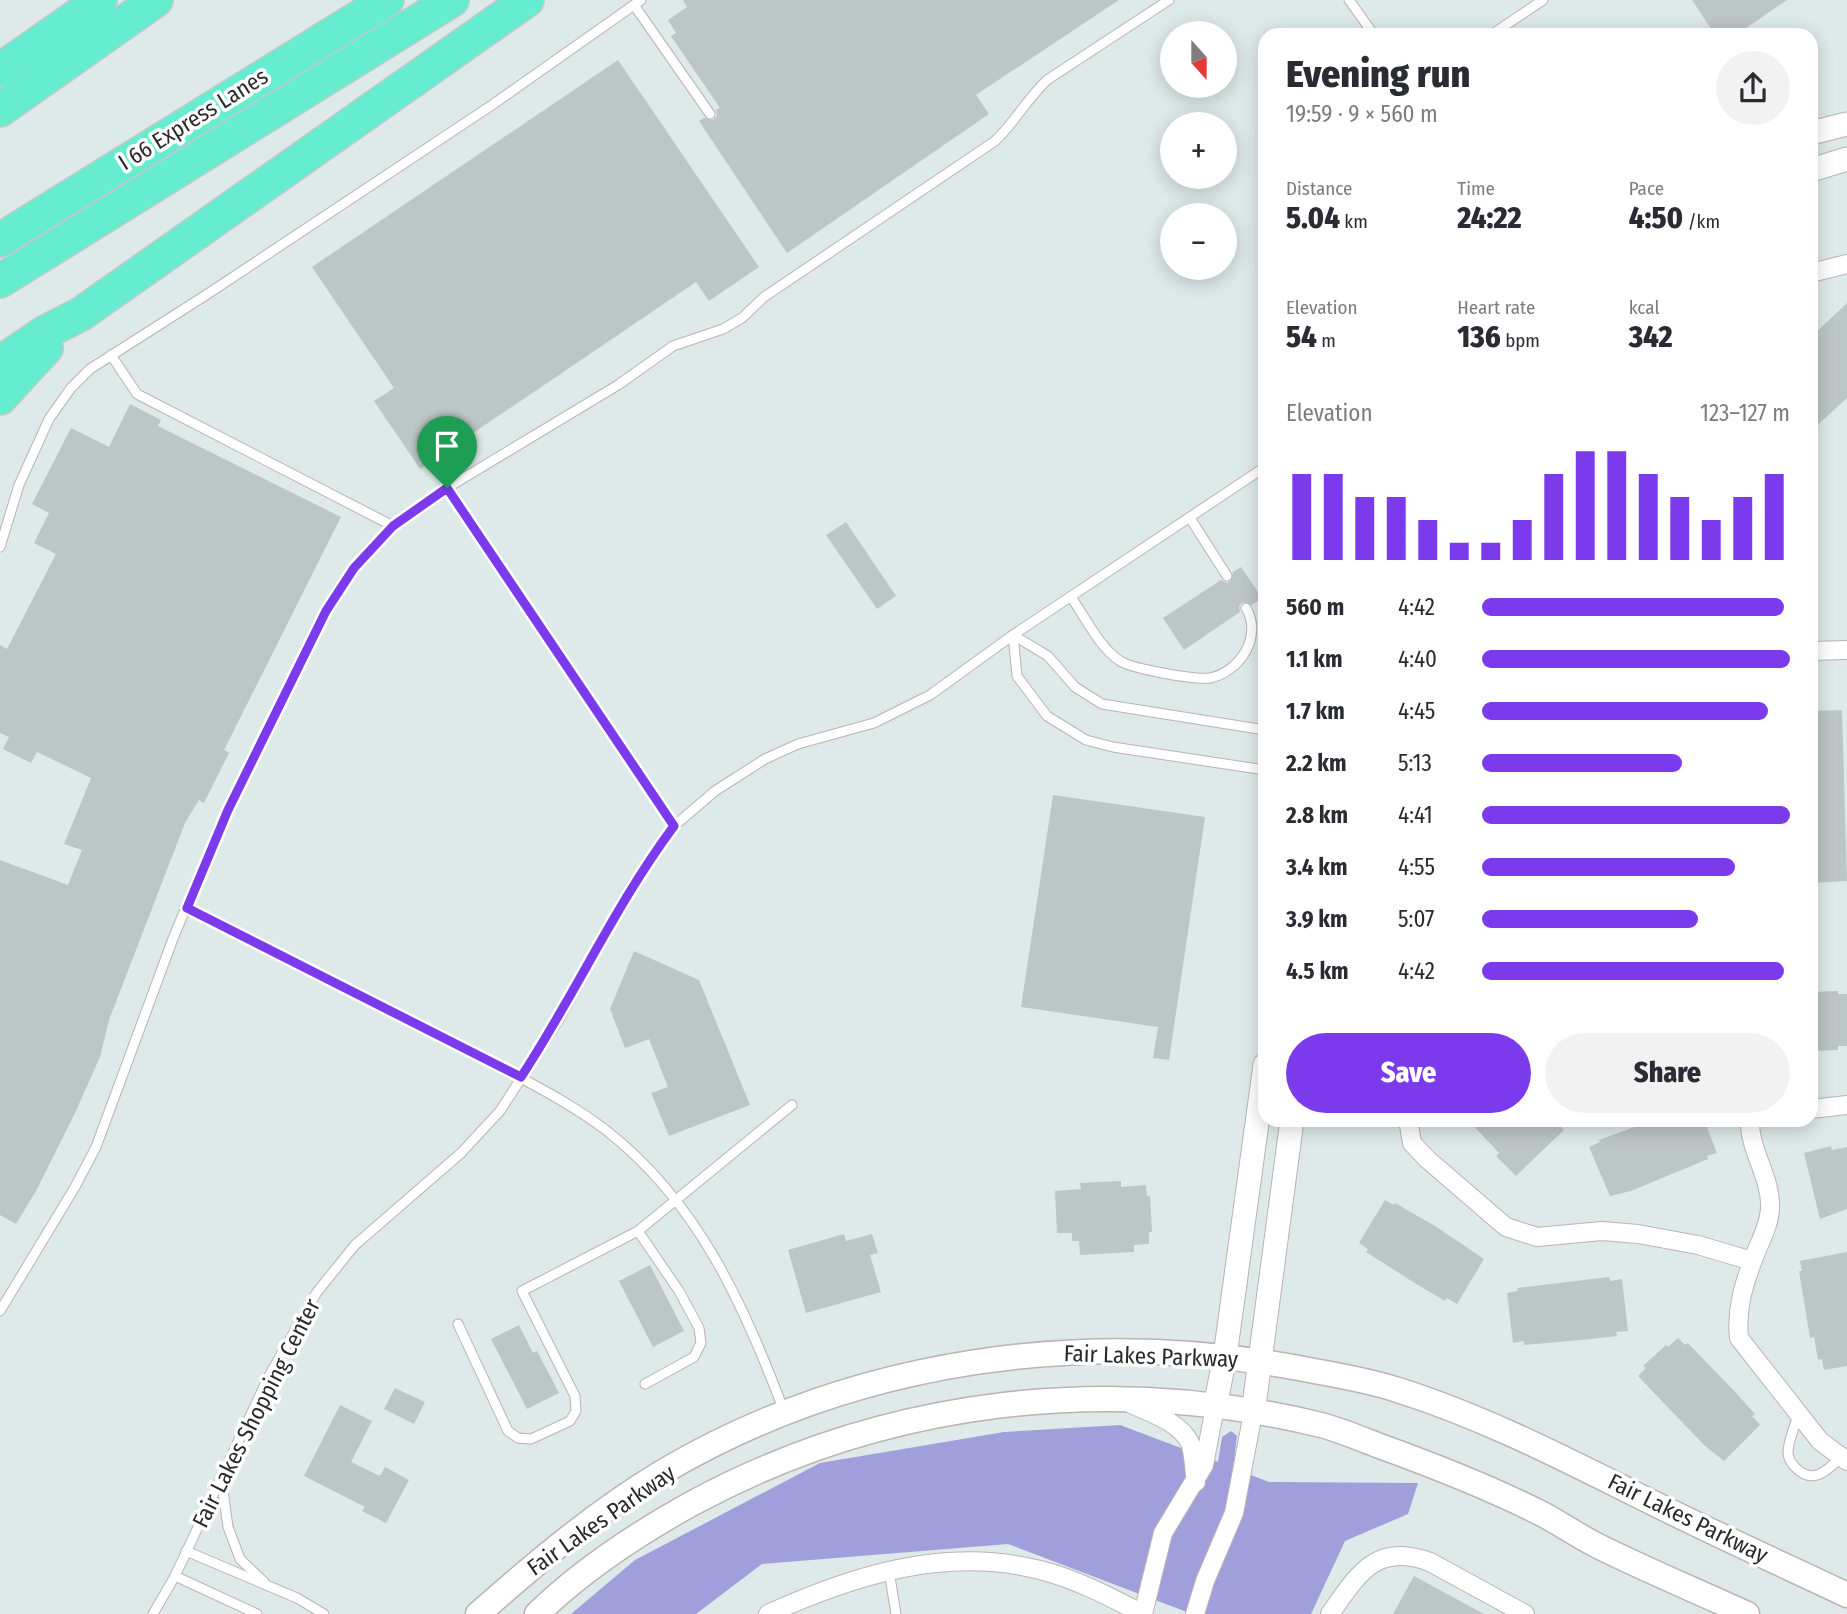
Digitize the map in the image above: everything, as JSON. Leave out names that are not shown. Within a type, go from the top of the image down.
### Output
[{"type":"highway","points":[[0,71],[100,0]]},
{"type":"highway","points":[[0,110],[156,0]]},
{"type":"highway","name":"I 66 Express Lanes","points":[[0,240],[387,0]]},
{"type":"highway","points":[[0,281],[452,0]]},
{"type":"highway","points":[[0,363],[44,333],[81,314],[527,0]]},
{"type":"highway","points":[[0,398],[23,370],[81,314]]},
{"type":"main road","name":"Fair Lakes Parkway","points":[[478,1614],[548,1552],[662,1473],[756,1424],[919,1373],[988,1360],[1077,1351],[1173,1352],[1225,1356],[1395,1389],[1461,1412],[1582,1467],[1847,1595]]},
{"type":"main road","name":"Fair Lakes Parkway","points":[[537,1614],[601,1561],[653,1525],[741,1477],[824,1444],[896,1422],[972,1409],[1029,1402],[1121,1400],[1215,1407],[1323,1425],[1426,1462],[1534,1511],[1596,1545],[1747,1614]]},
{"type":"street","points":[[1818,131],[1847,124]]},
{"type":"street","points":[[1818,168],[1847,159]]},
{"type":"street","points":[[1818,271],[1847,264]]},
{"type":"street","points":[[1818,651],[1847,650]]},
{"type":"street","points":[[1818,1108],[1847,1105]]},
{"type":"street","points":[[768,1614],[852,1580],[889,1570],[955,1561],[1016,1565],[1063,1577],[1143,1614],[1163,1534],[1177,1507],[1196,1482],[1210,1446],[1258,1116]]},
{"type":"street","points":[[1195,1614],[1205,1581],[1234,1513],[1253,1413],[1291,1127]]},
{"type":"street","points":[[1409,1127],[1412,1143],[1427,1159],[1506,1227],[1537,1237],[1602,1231],[1638,1234],[1698,1245],[1752,1261]]},
{"type":"street","points":[[1751,1127],[1753,1143],[1769,1191],[1770,1210],[1766,1229],[1752,1261],[1740,1301],[1737,1319],[1739,1338],[1820,1441],[1844,1460]]},
{"type":"street","points":[[1121,1400],[1163,1418],[1182,1432],[1191,1445],[1196,1482]]},
{"type":"street","points":[[1331,1614],[1365,1567],[1397,1555],[1414,1556],[1430,1562],[1525,1614]]},
{"type":"lane","points":[[0,1311],[96,1147],[167,953],[228,810],[326,611],[354,568],[393,526],[447,488],[618,385],[673,346],[723,329],[742,318],[764,297],[995,141],[1015,122],[1030,96],[1048,80],[1169,0]]},
{"type":"lane","points":[[1349,0],[1369,28]]},
{"type":"lane","points":[[1501,28],[1543,0]]},
{"type":"lane","points":[[0,547],[19,485],[49,419],[71,388],[90,369],[492,105],[638,2],[710,114]]},
{"type":"lane","points":[[111,355],[137,394],[393,526]]},
{"type":"lane","name":"Fair Lakes Shopping Center","points":[[153,1614],[175,1576],[269,1376],[317,1292],[355,1245],[461,1153],[499,1111],[558,1021],[632,885],[674,826],[715,791],[765,759],[798,744],[874,723],[930,695],[1013,635],[1258,472]]},
{"type":"lane","points":[[447,488],[674,826]]},
{"type":"lane","points":[[1190,518],[1227,576]]},
{"type":"lane","points":[[1071,597],[1103,643],[1122,663],[1198,678],[1210,678],[1224,672],[1248,650],[1253,632],[1251,617],[1246,608]]},
{"type":"lane","points":[[1013,635],[1048,656],[1075,687],[1102,704],[1258,729]]},
{"type":"lane","points":[[1013,635],[1017,676],[1047,716],[1086,740],[1113,747],[1258,769]]},
{"type":"lane","points":[[187,908],[521,1077],[573,1106],[608,1132],[646,1166],[702,1233],[747,1318],[785,1413]]},
{"type":"lane","points":[[458,1324],[508,1431],[518,1438],[531,1439],[570,1421],[576,1411],[575,1396],[522,1291],[638,1231],[792,1105]]},
{"type":"lane","points":[[638,1231],[684,1300],[699,1328],[701,1343],[694,1357],[645,1384]]},
{"type":"lane","points":[[1798,1415],[1788,1452],[1791,1463],[1800,1473],[1811,1478],[1821,1475],[1844,1460]]},
{"type":"lane","points":[[221,1476],[228,1527],[240,1559],[268,1586]]},
{"type":"lane","name":"Fair Lakes Shopping Center","points":[[186,1551],[297,1598],[324,1614]]},
{"type":"lane","points":[[889,1570],[896,1614]]},
{"type":"lane","points":[[175,1576],[257,1614]]},
{"type":"shaded area","points":[[1120,1425],[1218,1462],[1222,1437],[1231,1431],[1237,1436],[1233,1468],[1269,1482],[1418,1483],[1408,1514],[1345,1541],[1311,1614],[1192,1614],[1008,1544],[762,1564],[696,1614],[571,1614],[635,1560],[820,1463],[1004,1432]]},
{"type":"building","points":[[683,0],[1119,0],[976,95],[989,114],[787,253],[699,121],[704,118],[713,120],[717,116],[716,110],[720,108],[671,36],[676,33],[668,20],[687,7]]},
{"type":"building","points":[[1692,0],[1787,0],[1746,28],[1710,28]]},
{"type":"building","points":[[618,60],[759,267],[709,301],[696,282],[420,469],[374,401],[394,388],[312,267]]},
{"type":"building","points":[[1847,303],[1847,398],[1818,425],[1818,330]]},
{"type":"building","points":[[130,404],[161,420],[158,426],[341,517],[224,750],[229,753],[204,803],[199,800],[185,823],[109,1020],[100,1057],[36,1191],[16,1224],[0,1215],[0,860],[68,885],[82,850],[64,844],[91,778],[37,752],[31,763],[3,749],[9,737],[0,733],[0,645],[7,649],[56,554],[34,543],[49,513],[32,504],[71,428],[109,447]]},
{"type":"building","points":[[846,522],[896,596],[877,609],[826,535]]},
{"type":"building","points":[[1241,567],[1258,592],[1258,601],[1252,605],[1243,602],[1239,606],[1240,612],[1184,650],[1163,618],[1221,580],[1227,583],[1231,581],[1233,572]]},
{"type":"building","points":[[1842,710],[1847,881],[1818,883],[1818,711]]},
{"type":"building","points":[[1053,795],[1205,817],[1169,1060],[1153,1058],[1158,1027],[1021,1007]]},
{"type":"building","points":[[634,951],[699,980],[750,1105],[669,1136],[651,1093],[668,1087],[649,1039],[625,1048],[610,1009]]},
{"type":"building","points":[[1838,991],[1838,994],[1847,994],[1847,1046],[1838,1046],[1838,1050],[1818,1051],[1818,992]]},
{"type":"building","points":[[1475,1127],[1561,1127],[1564,1130],[1516,1176],[1496,1156],[1499,1153]]},
{"type":"building","points":[[1635,1127],[1707,1127],[1717,1153],[1631,1191],[1610,1196],[1589,1147],[1600,1142],[1599,1140]]},
{"type":"building","points":[[1831,1146],[1832,1150],[1847,1147],[1847,1209],[1820,1219],[1804,1153]]},
{"type":"building","points":[[1121,1181],[1121,1187],[1146,1185],[1147,1196],[1150,1196],[1152,1232],[1149,1232],[1149,1244],[1134,1245],[1134,1252],[1080,1255],[1079,1241],[1072,1241],[1072,1233],[1057,1233],[1055,1191],[1081,1189],[1080,1183]]},
{"type":"building","points":[[1385,1200],[1435,1226],[1484,1259],[1457,1304],[1447,1298],[1445,1301],[1413,1282],[1366,1252],[1368,1249],[1359,1243]]},
{"type":"building","points":[[844,1234],[846,1241],[872,1234],[878,1253],[870,1255],[881,1292],[806,1313],[788,1250]]},
{"type":"building","points":[[1847,1252],[1847,1366],[1824,1370],[1822,1359],[1818,1360],[1814,1337],[1810,1338],[1799,1271],[1802,1271],[1800,1261]]},
{"type":"building","points":[[650,1265],[684,1331],[653,1347],[619,1281]]},
{"type":"building","points":[[1609,1277],[1610,1281],[1622,1279],[1628,1331],[1616,1332],[1617,1336],[1581,1340],[1524,1345],[1524,1341],[1513,1343],[1507,1293],[1518,1291],[1517,1288]]},
{"type":"building","points":[[519,1325],[533,1353],[537,1351],[559,1393],[527,1409],[491,1339]]},
{"type":"building","points":[[1678,1338],[1685,1345],[1688,1343],[1735,1392],[1755,1414],[1752,1416],[1760,1425],[1724,1461],[1704,1445],[1638,1376],[1646,1368],[1643,1366]]},
{"type":"building","points":[[395,1388],[425,1402],[414,1424],[384,1409]]},
{"type":"building","points":[[340,1405],[372,1421],[351,1462],[380,1476],[385,1467],[409,1480],[386,1523],[362,1511],[365,1507],[304,1476]]},
{"type":"building","points":[[1414,1576],[1484,1614],[1393,1614]]},
{"type":"route","points":[[447,488],[674,826],[632,885],[558,1021],[521,1077],[187,908],[228,810],[326,611],[354,568],[393,526],[447,488]]}]
